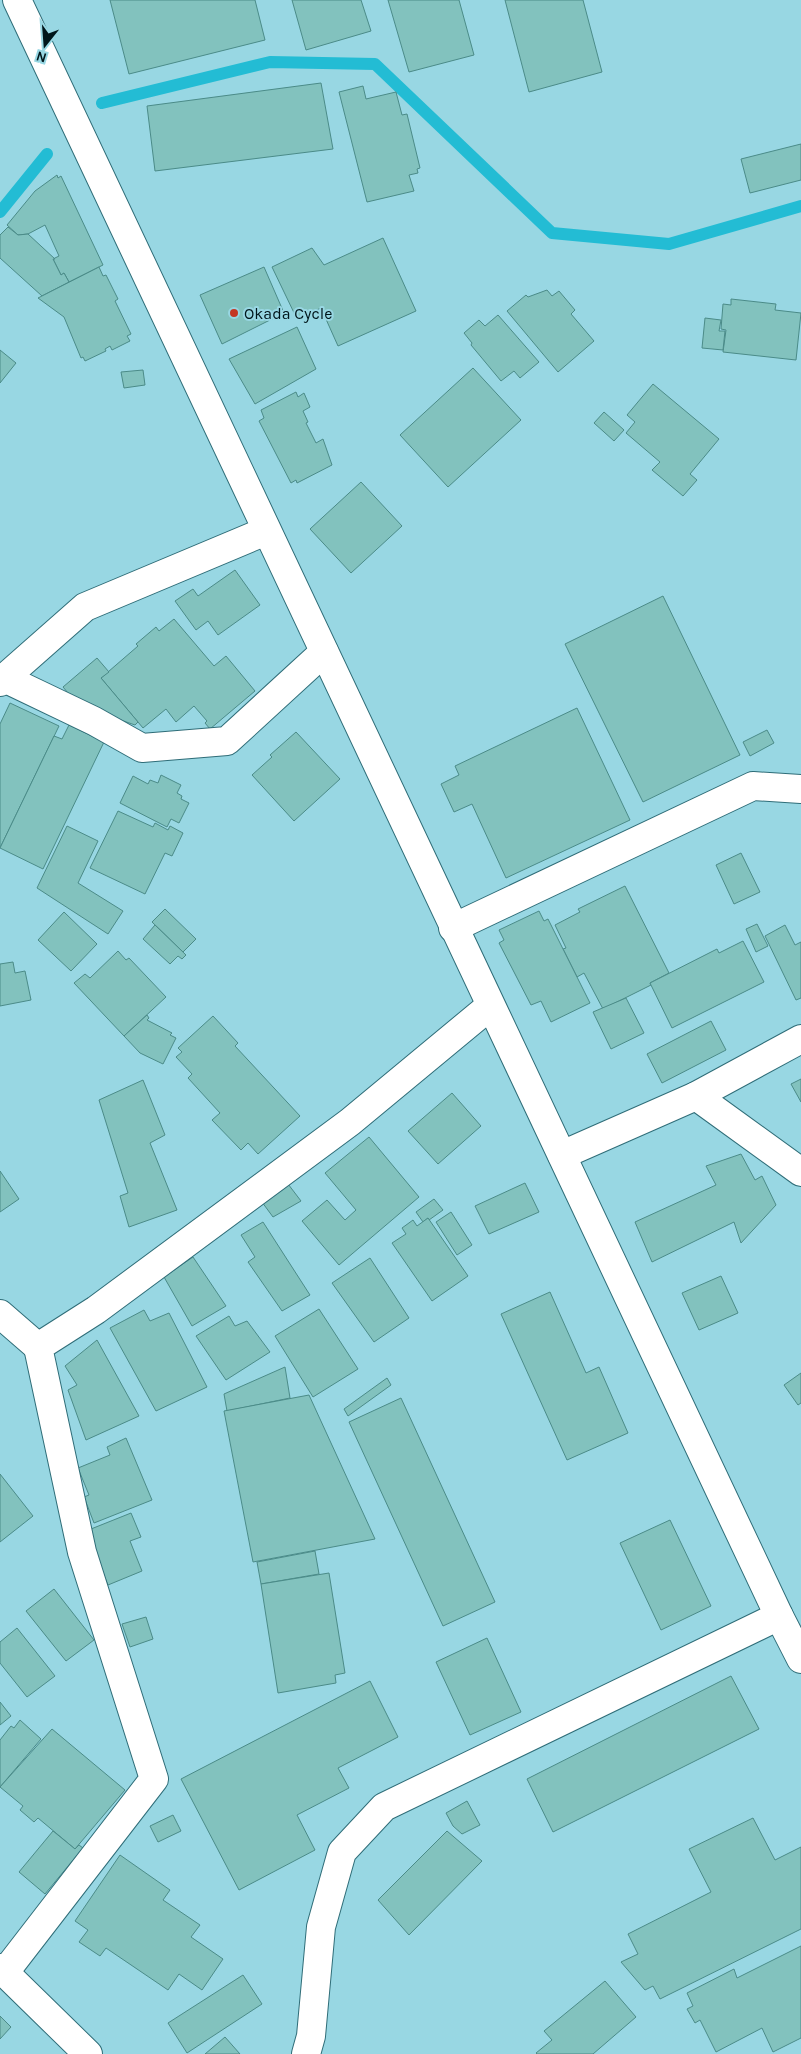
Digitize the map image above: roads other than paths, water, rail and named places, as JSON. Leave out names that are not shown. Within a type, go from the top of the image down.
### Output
[{"type":"street","points":[[18,0],[490,1006],[801,1660]]},
{"type":"street","points":[[266,531],[85,607],[2,680],[94,721],[142,748],[227,741],[324,652]]},
{"type":"street","points":[[454,928],[753,786],[801,789]]},
{"type":"street","points":[[38,1347],[96,1310],[350,1122],[490,1006]]},
{"type":"street","points":[[562,1155],[696,1096],[801,1040]]},
{"type":"street","points":[[696,1096],[801,1172]]},
{"type":"street","points":[[0,1314],[38,1347],[82,1552],[154,1779],[2,1970],[88,2054]]},
{"type":"street","points":[[306,2054],[312,2036],[321,1927],[342,1852],[384,1807],[779,1616]]},
{"type":"waterway","points":[[102,103],[270,62],[375,64],[552,233],[669,244],[801,206]]},
{"type":"waterway","points":[[0,212],[47,154]]},
{"type":"place","name":"Okada Cycle","points":[[234,313]]}]
